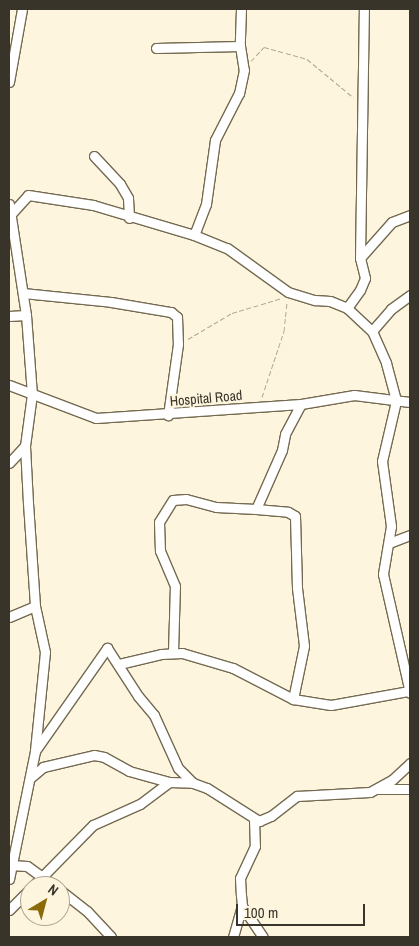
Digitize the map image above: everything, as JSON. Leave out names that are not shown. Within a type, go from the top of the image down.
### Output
[{"type":"street","points":[[9,76],[22,9]]},
{"type":"street","points":[[194,235],[206,204],[215,140],[239,93],[244,70],[240,46],[241,9]]},
{"type":"street","points":[[347,308],[360,290],[365,278],[360,258],[364,9]]},
{"type":"street","points":[[156,48],[240,46]]},
{"type":"street","points":[[94,156],[120,184],[128,198],[129,218]]},
{"type":"street","points":[[11,214],[28,195],[93,205],[129,218],[194,235],[227,248],[288,292],[315,300],[330,300],[347,308],[372,331],[386,363],[396,402],[382,461],[390,526],[390,543],[383,574],[409,692],[331,705],[293,699],[233,668],[173,652],[119,664]]},
{"type":"street","points":[[9,204],[26,315],[32,394],[25,446],[34,606],[45,652],[35,751],[12,854],[9,879]]},
{"type":"street","points":[[360,258],[392,222],[410,215]]},
{"type":"street","points":[[23,293],[111,302],[171,312],[179,325],[168,414]]},
{"type":"street","points":[[372,331],[391,309],[410,295]]},
{"type":"street","points":[[9,316],[26,315]]},
{"type":"street","name":"Hospital Road","points":[[9,385],[96,418],[301,404],[354,395],[396,402],[410,402]]},
{"type":"street","points":[[256,509],[301,404]]},
{"type":"street","points":[[9,463],[25,446]]},
{"type":"street","points":[[173,652],[175,586],[160,551],[159,522],[173,500],[186,499],[216,507],[288,512],[295,516],[297,588],[304,646],[293,699]]},
{"type":"street","points":[[390,543],[410,535]]},
{"type":"street","points":[[9,617],[34,606]]},
{"type":"street","points":[[35,751],[107,648],[138,696],[154,715],[178,768],[193,783]]},
{"type":"street","points":[[30,778],[43,767],[94,755],[104,756],[130,771],[169,782],[193,783],[207,788],[254,820],[265,820],[297,796],[362,793],[378,789],[410,789]]},
{"type":"street","points":[[378,789],[410,763]]},
{"type":"street","points":[[43,876],[93,825],[140,804],[169,782]]},
{"type":"street","points":[[233,937],[242,906],[240,878],[255,846],[254,820]]},
{"type":"street","points":[[11,865],[24,865],[40,876]]},
{"type":"street","points":[[70,898],[87,911],[111,937]]},
{"type":"street","points":[[9,910],[20,899]]},
{"type":"street","points":[[242,906],[262,937]]},
{"type":"path","points":[[244,70],[264,47],[307,59],[337,81],[363,108]]},
{"type":"path","points":[[178,344],[232,313],[288,297],[284,331],[258,407]]}]
